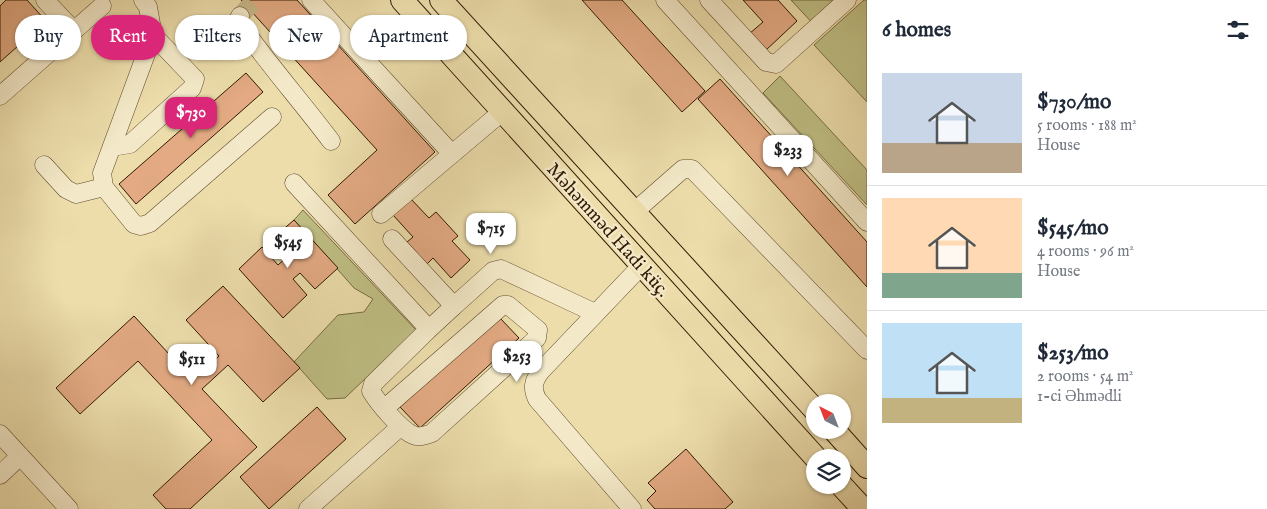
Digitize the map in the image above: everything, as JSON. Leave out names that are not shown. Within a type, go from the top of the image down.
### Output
[{"type":"main road","name":"Məhəmməd Hadi küç.","points":[[402,0],[808,449]]},
{"type":"main road","name":"Məhəmməd Hadi küç.","points":[[441,0],[806,400]]},
{"type":"main road","points":[[842,439],[867,466]]},
{"type":"main road","points":[[849,494],[863,509]]},
{"type":"street","points":[[45,0],[59,15]]},
{"type":"street","points":[[143,0],[148,7],[149,15]]},
{"type":"street","points":[[311,0],[452,154]]},
{"type":"street","points":[[665,0],[867,222]]},
{"type":"street","points":[[709,0],[766,62],[776,64],[848,0]]},
{"type":"street","points":[[81,25],[102,6]]},
{"type":"street","points":[[112,148],[130,144],[192,88],[194,79],[165,48]]},
{"type":"street","points":[[259,51],[301,101],[331,141]]},
{"type":"street","points":[[0,96],[41,60]]},
{"type":"street","points":[[144,60],[102,173],[104,187],[134,224],[141,226],[150,223],[272,117]]},
{"type":"street","points":[[381,214],[503,111]]},
{"type":"street","points":[[44,164],[66,189],[76,194],[104,187]]},
{"type":"street","points":[[634,212],[683,169],[692,169],[867,350]]},
{"type":"street","points":[[294,183],[427,327],[427,331]]},
{"type":"street","points":[[392,239],[454,306]]},
{"type":"street","points":[[632,509],[537,399],[533,391],[534,382],[540,372],[642,265]]},
{"type":"street","points":[[385,408],[504,305],[508,305],[538,330],[537,338],[432,433],[414,436],[400,427],[371,392],[373,384],[427,331],[493,271],[501,269],[595,313]]},
{"type":"street","points":[[308,509],[400,427]]},
{"type":"street","points":[[0,434],[69,509]]},
{"type":"street","points":[[0,475],[20,456]]},
{"type":"green space","points":[[791,0],[844,0],[817,28]]},
{"type":"green space","points":[[864,0],[867,0],[867,102],[814,45]]},
{"type":"green space","points":[[780,76],[867,170],[867,205],[763,93]]},
{"type":"green space","points":[[303,210],[416,330],[345,398],[327,399],[294,362],[338,315],[364,312],[373,299],[354,288],[294,220]]},
{"type":"building","points":[[6,0],[27,0],[41,15],[15,15],[15,49],[0,62],[0,6]]},
{"type":"building","points":[[241,0],[297,0],[311,15],[269,15],[269,31],[259,20],[259,15],[255,15]]},
{"type":"building","points":[[582,0],[622,0],[705,91],[682,112]]},
{"type":"building","points":[[743,0],[778,0],[797,21],[765,51],[749,34],[763,22]]},
{"type":"building","points":[[340,47],[435,152],[355,224],[328,195],[377,150],[295,60],[340,60]]},
{"type":"building","points":[[246,73],[263,92],[136,204],[119,184]]},
{"type":"building","points":[[720,79],[867,242],[867,287],[698,99]]},
{"type":"building","points":[[410,198],[429,218],[436,212],[458,236],[452,241],[470,260],[451,278],[433,258],[427,264],[407,242],[413,237],[393,215]]},
{"type":"building","points":[[294,220],[338,268],[315,289],[300,273],[293,279],[307,295],[283,318],[239,269],[262,247],[278,265],[287,257],[271,240]]},
{"type":"building","points":[[223,286],[300,368],[263,402],[228,365],[202,389],[257,447],[190,509],[166,509],[153,495],[212,440],[138,361],[80,414],[56,388],[134,316],[193,380],[219,356],[186,320]]},
{"type":"building","points":[[499,317],[519,338],[420,428],[400,407]]},
{"type":"building","points":[[317,407],[346,439],[269,509],[240,477]]},
{"type":"building","points":[[686,449],[733,502],[725,509],[655,509],[647,500],[656,491],[648,483]]},
{"type":"tunnel","points":[[241,15],[255,0]]}]
